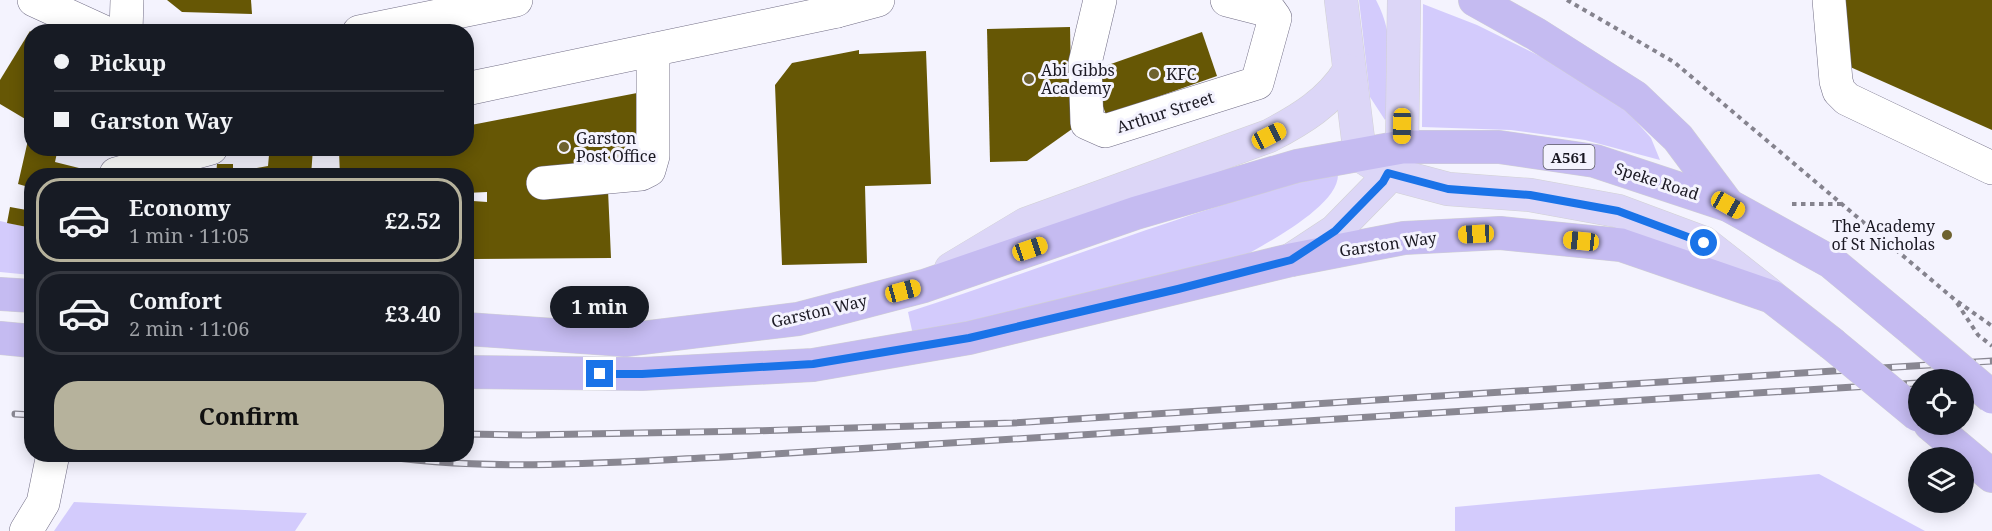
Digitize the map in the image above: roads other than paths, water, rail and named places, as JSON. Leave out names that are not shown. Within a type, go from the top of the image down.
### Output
[{"type":"highway","points":[[1475,0],[1536,34],[1635,97],[1678,138],[1728,205]]},
{"type":"highway","name":"Speke Road","points":[[1395,160],[1498,147],[1595,161],[1728,205],[1831,262],[1992,397]]},
{"type":"highway","name":"Garston Way","points":[[474,330],[625,340],[798,320],[924,285],[1136,213],[1297,166],[1360,155],[1395,160]]},
{"type":"highway","name":"Garston Way","points":[[474,372],[642,374],[813,364],[969,338],[1291,260],[1404,238],[1500,233],[1621,245],[1772,297]]},
{"type":"highway","name":"A561","points":[[1772,297],[1908,407]]},
{"type":"highway","points":[[1943,435],[1992,476]]},
{"type":"main road","points":[[1341,0],[1360,155]]},
{"type":"main road","points":[[1291,260],[1335,231],[1383,182],[1395,160],[1404,0]]},
{"type":"main road","name":"A561","points":[[924,285],[1026,224],[1269,136],[1307,114],[1338,89],[1349,71]]},
{"type":"main road","name":"A561","points":[[1395,160],[1448,189],[1530,195],[1618,211],[1704,243],[1772,297]]},
{"type":"street","points":[[34,0],[86,24]]},
{"type":"street","points":[[126,24],[127,0]]},
{"type":"street","points":[[398,24],[516,0]]},
{"type":"street","points":[[474,87],[653,50],[835,6],[878,0]]},
{"type":"street","name":"Arthur Street","points":[[1100,0],[1085,63],[1087,123],[1104,131],[1257,83],[1275,18],[1270,10],[1227,0]]},
{"type":"street","points":[[1828,0],[1836,81],[1847,99],[1992,168]]},
{"type":"street","points":[[543,183],[641,174],[649,170],[653,156],[653,50]]},
{"type":"street","points":[[118,166],[170,156]]},
{"type":"street","points":[[26,531],[43,503],[51,462]]},
{"type":"railway","points":[[474,434],[750,431],[1013,423],[1992,361]]},
{"type":"railway","points":[[1974,380],[1992,379]]},
{"type":"railway","points":[[442,462],[502,465],[724,457],[1908,384]]},
{"type":"railway","points":[[15,414],[24,415]]},
{"type":"place","name":"KFC","points":[[1154,74]]},
{"type":"place","name":"Abi Gibbs Academy","points":[[1029,79]]},
{"type":"place","name":"Garston Post Office","points":[[564,147]]},
{"type":"place","name":"The Academy of St Nicholas","points":[[1947,235]]}]
